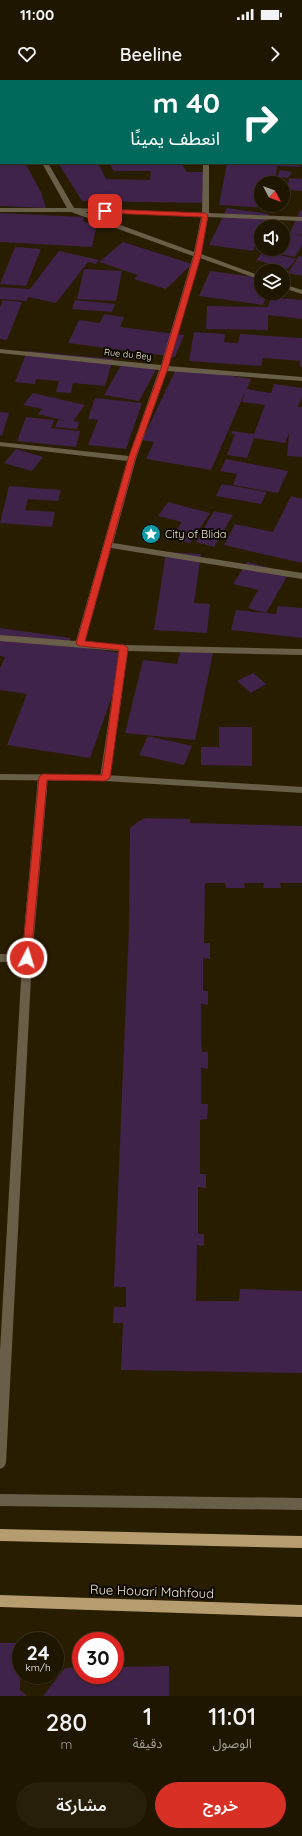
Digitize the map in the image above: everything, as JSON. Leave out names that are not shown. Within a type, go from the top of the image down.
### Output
[{"type":"main road","points":[[0,1535],[302,1542]]},
{"type":"main road","name":"Rue Houari Mahfoud","points":[[0,1600],[302,1611]]},
{"type":"street","points":[[46,164],[72,210],[254,276]]},
{"type":"street","points":[[80,644],[132,459],[164,368],[197,256],[205,215],[206,164]]},
{"type":"street","points":[[0,210],[72,210],[302,219]]},
{"type":"street","points":[[290,288],[302,292]]},
{"type":"street","name":"Rue du Bey","points":[[0,351],[164,368],[302,379]]},
{"type":"street","points":[[0,444],[132,459]]},
{"type":"street","points":[[107,545],[302,576]]},
{"type":"street","points":[[0,638],[124,648],[302,652]]},
{"type":"street","points":[[105,778],[124,648]]},
{"type":"street","points":[[0,777],[105,778],[302,790]]},
{"type":"street","points":[[0,1462],[27,958],[43,777]]},
{"type":"street","points":[[0,958],[27,958]]},
{"type":"street","points":[[0,1500],[302,1504]]},
{"type":"building","points":[[0,164],[26,164],[41,192],[46,208],[0,206]]},
{"type":"building","points":[[59,164],[98,164],[106,179],[150,180],[151,171],[114,171],[110,165],[182,164],[187,172],[204,172],[203,203],[82,201]]},
{"type":"building","points":[[227,164],[301,164],[300,167],[277,166],[276,176],[254,176],[254,207],[219,205]]},
{"type":"building","points":[[280,170],[292,172],[289,176],[277,176]]},
{"type":"building","points":[[290,178],[302,179],[302,191],[290,190]]},
{"type":"building","points":[[227,208],[269,214],[267,220],[254,220],[253,251],[209,245]]},
{"type":"building","points":[[300,210],[302,211],[302,235],[294,234],[302,236],[302,245],[295,257],[290,256],[290,233]]},
{"type":"building","points":[[0,213],[84,217],[83,222],[97,223],[92,247],[0,242]]},
{"type":"building","points":[[123,242],[192,264],[166,289],[134,279],[138,275],[99,262]]},
{"type":"building","points":[[15,247],[41,249],[26,286],[0,284]]},
{"type":"building","points":[[59,251],[99,260],[96,264],[88,262],[56,303],[28,297],[27,301],[0,299],[0,287],[30,289]]},
{"type":"building","points":[[260,256],[284,256],[296,259],[290,266],[290,264],[270,264],[256,260]]},
{"type":"building","points":[[299,256],[302,257],[302,276],[290,273],[290,270]]},
{"type":"building","points":[[84,269],[122,271],[116,301],[77,299]]},
{"type":"building","points":[[210,271],[254,277],[254,300],[265,300],[263,305],[199,296]]},
{"type":"building","points":[[3,300],[22,302],[7,340],[0,339],[0,307]]},
{"type":"building","points":[[75,300],[115,304],[112,312],[72,309]]},
{"type":"building","points":[[270,300],[302,300],[302,319],[268,315],[268,330],[206,329],[207,306],[268,307]]},
{"type":"building","points":[[104,314],[124,317],[120,327],[184,335],[175,357],[68,343],[79,320],[100,323]]},
{"type":"building","points":[[194,332],[225,334],[224,342],[238,343],[240,334],[302,338],[302,367],[300,366],[300,361],[263,358],[261,366],[189,361]]},
{"type":"building","points":[[27,351],[113,359],[105,386],[73,383],[71,393],[56,392],[59,381],[36,379],[35,384],[15,382]]},
{"type":"building","points":[[123,362],[157,368],[139,401],[104,395]]},
{"type":"building","points":[[177,367],[251,379],[247,389],[271,393],[274,384],[302,388],[302,397],[298,407],[302,407],[302,457],[287,456],[289,433],[285,443],[254,438],[247,458],[227,455],[235,434],[231,434],[232,431],[254,434],[265,405],[242,402],[246,390],[211,470],[146,459],[154,442],[142,440]]},
{"type":"building","points":[[33,393],[85,405],[73,421],[79,422],[77,429],[55,427],[58,420],[66,421],[38,414],[42,409],[23,405]]},
{"type":"building","points":[[95,398],[142,403],[126,449],[88,445],[98,420],[88,419]]},
{"type":"building","points":[[0,412],[9,413],[2,436],[0,435]]},
{"type":"building","points":[[26,417],[54,420],[51,428],[80,431],[76,447],[17,441]]},
{"type":"building","points":[[16,449],[43,457],[32,471],[4,463]]},
{"type":"building","points":[[226,459],[288,471],[278,493],[233,485],[237,474],[220,471]]},
{"type":"building","points":[[222,484],[267,492],[261,504],[216,496]]},
{"type":"building","points":[[9,486],[61,490],[58,501],[28,499],[25,510],[55,512],[52,527],[0,523]]},
{"type":"building","points":[[291,496],[302,499],[302,563],[224,545],[235,524],[273,532]]},
{"type":"building","points":[[168,502],[210,513],[190,543],[171,538],[182,522],[158,516]]},
{"type":"building","points":[[214,511],[233,515],[214,547],[196,542]]},
{"type":"building","points":[[166,552],[201,554],[194,603],[210,604],[207,633],[154,630]]},
{"type":"building","points":[[247,562],[289,573],[266,613],[248,608],[258,590],[233,584]]},
{"type":"building","points":[[278,606],[302,608],[302,638],[231,630],[236,610],[276,614]]},
{"type":"building","points":[[0,628],[71,638],[68,645],[127,654],[90,758],[7,745],[27,694],[0,690],[0,668],[5,657],[0,656]]},
{"type":"building","points":[[181,649],[213,653],[195,740],[125,733],[143,660],[177,664]]},
{"type":"building","points":[[253,673],[266,684],[251,693],[237,681]]},
{"type":"building","points":[[219,727],[252,727],[252,766],[201,765],[201,747],[219,747]]},
{"type":"building","points":[[148,736],[192,746],[184,765],[139,755]]},
{"type":"building","points":[[146,818],[190,819],[190,823],[302,826],[302,883],[280,883],[281,888],[263,888],[264,883],[244,883],[245,888],[226,888],[225,883],[205,883],[204,943],[210,943],[210,959],[203,958],[203,991],[208,991],[208,1005],[201,1004],[201,1038],[202,1052],[208,1052],[208,1069],[201,1068],[201,1104],[208,1104],[207,1119],[200,1120],[200,1174],[206,1174],[206,1188],[198,1187],[198,1234],[204,1234],[204,1246],[197,1245],[196,1301],[239,1301],[240,1289],[302,1291],[302,1373],[121,1370],[123,1323],[113,1323],[114,1307],[126,1307],[126,1287],[114,1287],[129,927],[130,828]]},
{"type":"building","points":[[0,1643],[12,1643],[12,1684],[20,1684],[20,1690],[27,1696],[0,1696]]},
{"type":"building","points":[[169,1666],[169,1696],[43,1696],[52,1684],[64,1684],[65,1668],[72,1668],[72,1684],[124,1684],[124,1667]]},
{"type":"place","name":"City of Blida","points":[[151,534]]},
{"type":"route","points":[[27,958],[43,777],[105,778],[124,648],[80,644],[132,459],[164,368],[197,256],[205,215],[105,211]]}]
